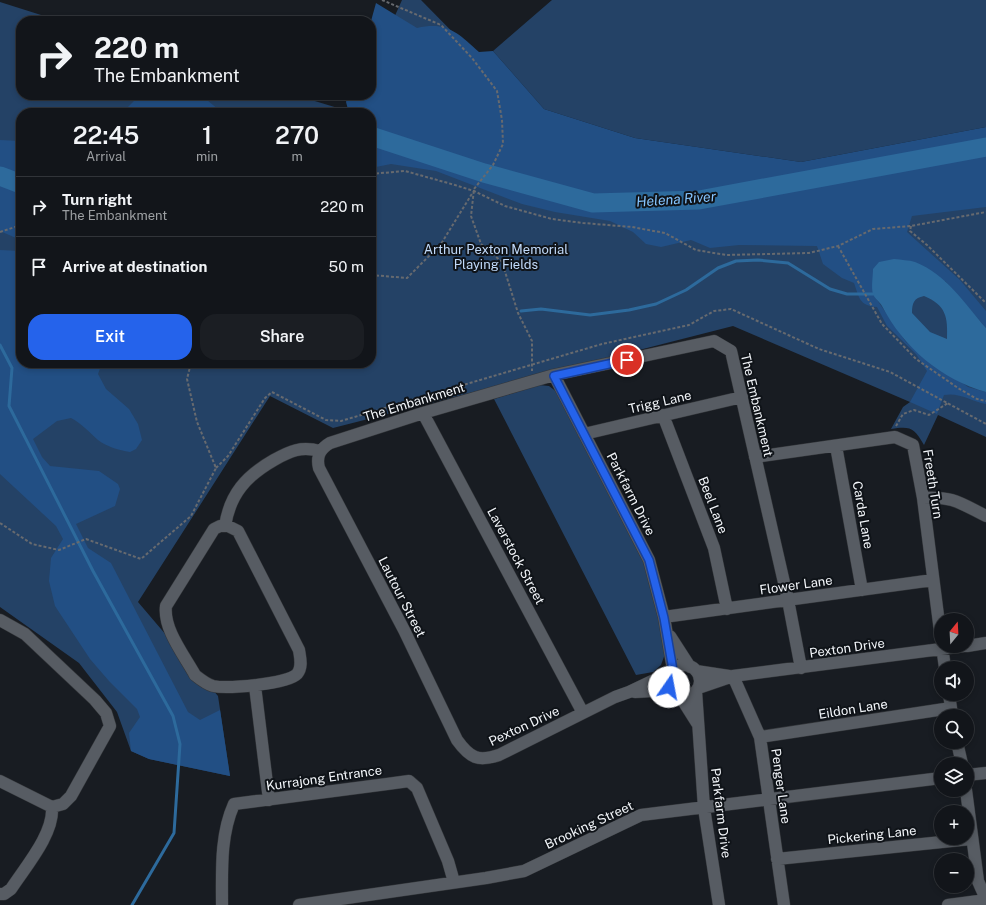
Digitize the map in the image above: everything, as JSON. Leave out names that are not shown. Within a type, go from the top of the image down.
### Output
[{"type":"street","name":"The Embankment","points":[[320,451],[330,443],[424,413],[554,376],[714,340],[731,351],[788,600],[801,668]]},
{"type":"street","name":"Parkfarm Drive","points":[[554,376],[649,560],[667,632],[672,671],[668,679],[675,693],[698,724]]},
{"type":"street","name":"Trigg Lane","points":[[584,434],[742,397]]},
{"type":"street","name":"Laverstock Street","points":[[424,413],[584,713]]},
{"type":"street","name":"Beel Lane","points":[[662,415],[714,548],[727,609]]},
{"type":"street","points":[[755,457],[895,437]]},
{"type":"street","name":"Freeth Turn","points":[[895,437],[913,445],[923,498],[938,613]]},
{"type":"street","name":"Carda Lane","points":[[836,446],[862,590]]},
{"type":"street","points":[[225,526],[228,510],[239,488],[256,470],[295,449],[308,448],[320,451]]},
{"type":"street","name":"Lautour Street","points":[[320,451],[318,457],[320,468],[404,630],[457,740]]},
{"type":"street","points":[[923,498],[941,497],[951,499],[986,516]]},
{"type":"street","points":[[220,526],[225,526],[238,531],[299,650],[301,658],[298,673],[292,677],[255,686],[213,686],[201,680],[195,675],[168,626],[165,614],[166,606],[214,529],[220,526]]},
{"type":"street","name":"Flower Lane","points":[[664,618],[933,580]]},
{"type":"street","points":[[0,620],[25,634],[95,700],[106,714],[110,726],[71,796],[63,804],[52,807],[0,781]]},
{"type":"street","name":"Parkfarm Drive","points":[[667,632],[700,681],[697,690],[698,724],[704,808],[719,905]]},
{"type":"street","name":"Pexton Drive","points":[[974,645],[986,643]]},
{"type":"street","name":"Pexton Drive","points":[[697,690],[733,676],[801,668],[934,645]]},
{"type":"street","points":[[672,671],[680,666],[693,669]]},
{"type":"street","name":"Pexton Drive","points":[[693,669],[733,676]]},
{"type":"street","name":"Pexton Drive","points":[[457,740],[464,751],[471,756],[481,759],[490,758],[672,671]]},
{"type":"street","name":"Penger Lane","points":[[733,676],[760,737],[784,905]]},
{"type":"street","points":[[255,686],[269,800]]},
{"type":"street","points":[[675,693],[690,696],[697,690]]},
{"type":"street","name":"Pexton Drive","points":[[630,692],[675,693]]},
{"type":"street","name":"Eildon Lane","points":[[760,737],[934,714]]},
{"type":"street","points":[[974,774],[986,773]]},
{"type":"street","name":"Brooking Street","points":[[299,905],[524,871],[641,815],[934,779]]},
{"type":"street","name":"Kurrajong Entrance","points":[[222,905],[222,864],[227,820],[234,804],[409,781],[417,788],[425,803],[448,861],[454,882]]},
{"type":"street","points":[[0,894],[4,894],[11,889],[49,830],[53,817],[52,807]]},
{"type":"street","name":"Pickering Lane","points":[[777,859],[934,843]]},
{"type":"street","points":[[948,905],[986,899],[978,881],[972,845]]},
{"type":"street","points":[[973,902],[978,881]]},
{"type":"path","points":[[376,275],[406,278],[441,244],[474,191],[493,165],[503,144],[502,120],[496,91],[472,58],[441,25],[382,0]]},
{"type":"path","points":[[376,174],[405,171],[474,191],[505,206],[552,219],[583,224],[632,226],[665,233],[696,250],[726,255],[809,253],[838,246],[873,229],[911,226],[986,212]]},
{"type":"path","points":[[474,191],[471,216],[481,244],[502,262],[518,313],[532,341],[533,382]]},
{"type":"path","points":[[911,226],[910,231],[927,245],[986,303]]},
{"type":"path","points":[[0,232],[16,227]]},
{"type":"path","points":[[838,246],[882,324],[916,359],[958,388],[977,399],[986,401]]},
{"type":"path","points":[[0,523],[32,544],[59,550],[72,546],[86,539],[141,559],[191,516],[216,468],[197,422],[187,379],[189,368]]},
{"type":"path","points":[[895,437],[896,427],[903,414],[914,410],[929,415],[948,403]]},
{"type":"green space","name":"Arthur Pexton Memorial Playing Fields","points":[[402,0],[421,0],[588,170],[986,161],[986,437],[938,415],[924,445],[917,435],[908,428],[891,429],[903,407],[910,402],[733,326],[333,428],[270,396],[138,602],[218,696],[230,776],[149,759],[131,751],[117,712],[79,663],[0,607],[0,2],[44,16],[16,16],[16,100],[311,100],[338,108],[16,108],[16,368],[376,368],[376,108],[356,108],[365,100],[376,100],[376,58]]},
{"type":"green space","points":[[552,0],[986,0],[986,127],[801,162],[635,138],[544,109],[493,51]]},
{"type":"green space","points":[[539,385],[549,386],[557,392],[648,571],[666,651],[661,665],[653,672],[636,675],[494,399]]},
{"type":"shaded area","points":[[376,3],[417,28],[436,26],[451,30],[465,39],[479,52],[493,51],[544,109],[635,138],[801,162],[986,127],[986,207],[912,216],[907,232],[960,280],[986,311],[986,328],[945,281],[873,294],[906,342],[968,387],[986,392],[986,404],[960,396],[949,394],[944,395],[937,414],[910,402],[927,371],[916,354],[887,326],[877,307],[863,303],[854,283],[842,278],[823,264],[817,246],[739,245],[710,248],[691,240],[661,247],[646,244],[633,232],[610,221],[555,212],[522,204],[436,171],[391,164],[376,167],[376,108],[348,108],[346,102],[347,100],[376,100],[376,16],[372,16]]},
{"type":"shaded area","points":[[135,100],[207,100],[217,108],[127,108]]},
{"type":"shaded area","points":[[0,140],[16,141],[16,238],[0,231]]},
{"type":"shaded area","points":[[0,250],[16,251],[16,368],[100,368],[98,374],[106,389],[129,409],[138,424],[142,440],[136,449],[130,452],[105,445],[82,425],[71,418],[57,421],[33,439],[42,457],[50,466],[99,471],[118,484],[120,489],[115,506],[76,524],[88,548],[111,563],[188,712],[200,720],[220,710],[230,776],[149,759],[131,751],[129,733],[140,717],[137,709],[109,681],[90,659],[55,606],[49,581],[51,558],[63,539],[56,526],[0,474]]},
{"type":"shaded area","points":[[894,259],[905,260],[915,262],[926,267],[954,290],[986,328],[986,392],[970,387],[939,370],[925,360],[901,335],[872,291],[873,269],[879,262]],"holes":[[[924,296],[937,303],[944,313],[947,324],[947,339],[930,332],[912,313],[912,306],[918,298]]]},
{"type":"waterway","name":"Helena River","points":[[376,138],[484,173],[593,203],[699,200],[986,147]]},
{"type":"waterway","name":"Helena River","points":[[0,176],[16,182]]},
{"type":"waterway","points":[[521,311],[541,309],[590,315],[629,310],[656,304],[686,290],[718,268],[736,261],[758,260],[788,263],[830,289],[847,294],[873,294]]},
{"type":"waterway","points":[[0,345],[12,368],[9,406],[93,571],[173,716],[180,744],[174,833],[132,905]]},
{"type":"route","points":[[627,360],[554,376],[652,568],[664,618],[673,670],[668,679],[669,687]]}]
